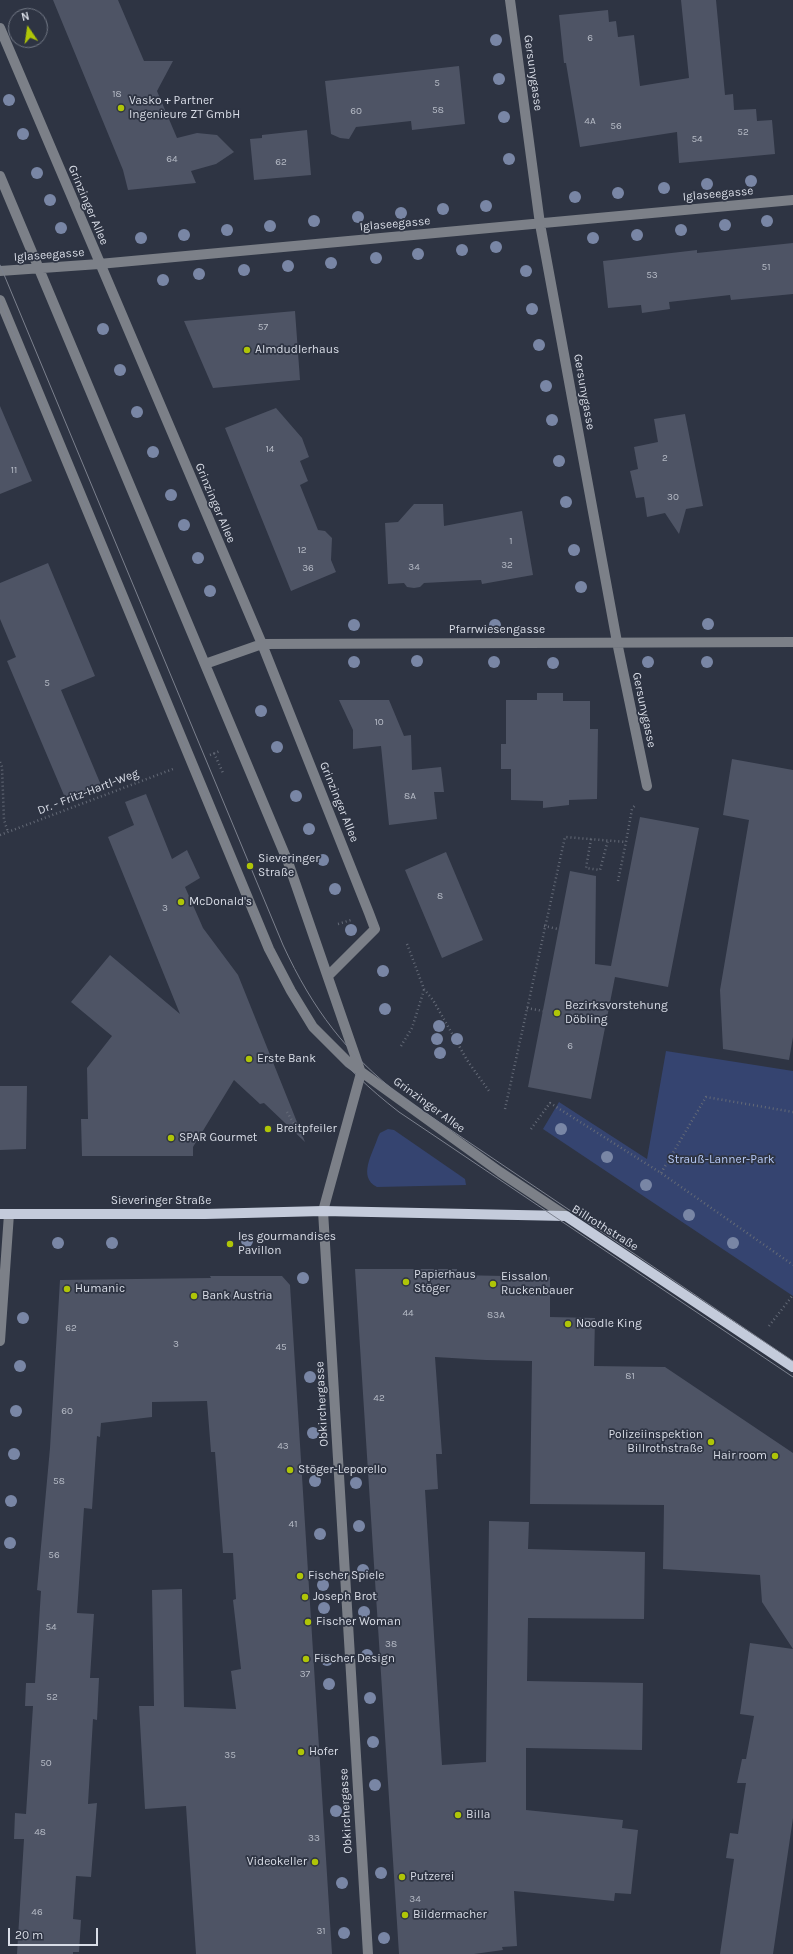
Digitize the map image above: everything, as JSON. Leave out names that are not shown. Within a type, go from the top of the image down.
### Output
[{"type":"main road","name":"Sieveringer Straße","points":[[4,1214],[205,1214],[323,1211]]},
{"type":"main road","name":"Billrothstraße","points":[[323,1211],[566,1216],[793,1368]]},
{"type":"street","name":"Gersunygasse","points":[[510,0],[540,224],[617,642],[647,786]]},
{"type":"street","name":"Grinzinger Allee","points":[[0,28],[99,264],[262,644],[375,929],[328,976]]},
{"type":"street","points":[[0,176],[288,862],[362,1072]]},
{"type":"street","name":"Iglaseegasse","points":[[0,271],[99,264],[793,200]]},
{"type":"street","name":"Grinzinger Allee","points":[[0,300],[272,955],[298,1003],[313,1027],[349,1063],[500,1172],[566,1216]]},
{"type":"street","name":"Pfarrwiesengasse","points":[[205,664],[262,644],[793,642]]},
{"type":"street","name":"Obkirchergasse","points":[[362,1072],[323,1211],[368,1954]]},
{"type":"street","points":[[0,1341],[4,1214]]},
{"type":"path","points":[[214,753],[223,773]]},
{"type":"path","points":[[0,762],[2,767],[4,820],[8,832]]},
{"type":"path","name":"Dr. - Fritz-Hartl-Weg","points":[[0,835],[176,768]]},
{"type":"path","points":[[618,881],[632,809],[647,786]]},
{"type":"path","points":[[505,1109],[544,926],[565,837],[626,842]]},
{"type":"path","points":[[591,839],[586,868],[600,870],[608,840]]},
{"type":"path","points":[[338,924],[355,918]]},
{"type":"path","points":[[544,926],[558,929]]},
{"type":"path","points":[[407,944],[424,989],[433,1000],[467,1060],[488,1091]]},
{"type":"path","points":[[401,1046],[412,1028],[424,989]]},
{"type":"path","points":[[527,1008],[543,1011]]},
{"type":"path","points":[[661,1173],[706,1098],[793,1112]]},
{"type":"path","points":[[531,1129],[550,1103],[661,1173],[793,1265]]},
{"type":"path","points":[[286,1112],[297,1129]]},
{"type":"path","points":[[756,1342],[793,1295]]},
{"type":"green space","name":"Strauß-Lanner-Park","points":[[666,1051],[793,1071],[793,1296],[543,1129],[559,1102],[647,1159]]},
{"type":"green space","points":[[388,1129],[394,1130],[465,1179],[466,1185],[377,1187],[371,1183],[367,1171],[370,1157],[380,1133]]},
{"type":"building","points":[[53,0],[118,0],[144,61],[173,61],[157,91],[177,138],[197,133],[217,135],[234,152],[216,164],[191,171],[196,183],[128,190],[123,170]]},
{"type":"building","points":[[681,0],[716,0],[725,95],[733,94],[734,110],[756,109],[757,121],[772,120],[775,154],[679,163],[677,132],[580,147],[566,63],[564,63],[559,15],[608,10],[609,22],[616,21],[618,37],[634,35],[640,86],[689,78]]},
{"type":"building","points":[[459,66],[465,124],[412,130],[411,121],[356,127],[349,139],[340,138],[331,134],[325,81]]},
{"type":"building","points":[[307,130],[311,175],[254,180],[250,139],[262,138],[262,135]]},
{"type":"building","points":[[793,243],[793,294],[731,300],[730,295],[669,302],[670,309],[642,313],[641,305],[608,308],[603,261],[697,250],[697,253]]},
{"type":"building","name":"Almdudlerhaus","points":[[295,311],[300,380],[213,388],[184,321]]},
{"type":"building","points":[[0,406],[32,481],[0,494]]},
{"type":"building","points":[[276,408],[302,438],[309,457],[300,461],[308,481],[300,485],[318,530],[325,531],[332,538],[331,560],[336,572],[291,591],[225,428]]},
{"type":"building","points":[[685,414],[703,506],[686,509],[679,534],[665,513],[647,517],[644,497],[636,498],[630,471],[638,469],[634,447],[658,442],[654,419]]},
{"type":"building","points":[[414,504],[443,504],[444,526],[522,511],[533,575],[482,584],[481,580],[424,583],[420,587],[414,588],[407,587],[404,583],[388,584],[385,523],[398,522]]},
{"type":"building","points":[[48,563],[95,676],[61,690],[101,785],[66,800],[7,661],[16,657],[0,619],[0,583]]},
{"type":"building","points":[[537,693],[563,693],[563,701],[590,701],[590,729],[598,729],[597,799],[569,800],[569,805],[543,808],[543,801],[511,800],[511,769],[501,769],[501,744],[506,744],[506,700],[537,700]]},
{"type":"building","points":[[339,700],[389,700],[404,736],[411,735],[412,770],[441,767],[444,792],[434,792],[437,819],[389,825],[381,746],[353,749],[353,730]]},
{"type":"building","points":[[732,759],[793,770],[793,1037],[789,1060],[723,1049],[720,990],[749,820],[723,815]]},
{"type":"building","points":[[146,794],[172,859],[187,850],[200,878],[185,887],[203,928],[238,975],[305,1142],[264,1103],[260,1104],[234,1080],[193,1147],[193,1156],[82,1156],[81,1119],[88,1119],[87,1068],[112,1036],[71,1002],[110,955],[180,1014],[108,837],[134,825],[125,802]]},
{"type":"building","points":[[640,817],[699,828],[668,987],[615,977],[591,1099],[528,1087],[570,871],[596,876],[595,964],[611,966]]},
{"type":"building","points":[[446,852],[483,940],[442,958],[405,870]]},
{"type":"building","points":[[0,1086],[27,1086],[26,1149],[0,1150]]},
{"type":"building","points":[[355,1269],[457,1269],[457,1275],[550,1277],[550,1317],[595,1318],[594,1366],[665,1367],[793,1453],[793,1649],[762,1602],[760,1575],[663,1569],[664,1505],[530,1504],[532,1361],[435,1357],[442,1454],[436,1454],[438,1489],[425,1490],[442,1765],[486,1762],[489,1521],[529,1522],[528,1549],[645,1552],[644,1619],[528,1618],[527,1681],[643,1683],[642,1750],[526,1748],[526,1810],[623,1820],[622,1828],[638,1830],[631,1894],[615,1893],[614,1901],[514,1891],[517,1946],[502,1947],[503,1950],[474,1954],[399,1954]]},
{"type":"building","points":[[210,1276],[282,1276],[290,1285],[332,1954],[196,1954],[186,1806],[145,1809],[139,1706],[154,1706],[152,1590],[182,1589],[184,1707],[236,1709],[231,1671],[241,1669],[233,1600],[236,1599],[233,1553],[223,1553],[215,1452],[211,1452],[207,1401],[152,1402],[152,1417],[101,1423],[100,1437],[97,1436],[92,1509],[84,1508],[77,1613],[94,1614],[90,1678],[99,1678],[97,1720],[93,1719],[88,1804],[97,1803],[91,1877],[76,1876],[73,1919],[81,1920],[79,1952],[73,1952],[73,1954],[17,1954],[24,1839],[14,1839],[15,1813],[26,1814],[33,1706],[25,1706],[26,1683],[35,1683],[41,1591],[37,1590],[50,1448],[60,1280],[211,1278]]},
{"type":"building","points":[[750,1643],[793,1649],[793,1818],[773,1954],[720,1954],[734,1859],[726,1858],[730,1833],[738,1834],[746,1783],[737,1783],[742,1759],[746,1759],[754,1716],[740,1714]]},
{"type":"tram line","points":[[0,265],[283,945],[306,990],[319,1010],[333,1029],[364,1064],[402,1097],[793,1361]]},
{"type":"tram line","points":[[0,300],[269,949],[295,997],[309,1019],[340,1058],[377,1094],[399,1112],[793,1377]]},
{"type":"place","name":"Vasko + Partner Ingenieure ZT GmbH","points":[[121,108]]},
{"type":"place","name":"Almdudlerhaus","points":[[247,350]]},
{"type":"place","name":"Sieveringer Straße","points":[[250,866]]},
{"type":"place","name":"McDonald's","points":[[181,902]]},
{"type":"place","name":"Bezirksvorstehung Döbling","points":[[557,1013]]},
{"type":"place","name":"Erste Bank","points":[[249,1059]]},
{"type":"place","name":"Breitpfeiler","points":[[268,1129]]},
{"type":"place","name":"SPAR Gourmet","points":[[171,1138]]},
{"type":"place","name":"les gourmandises Pavillon","points":[[230,1244]]},
{"type":"place","name":"Papierhaus Stöger","points":[[406,1282]]},
{"type":"place","name":"Eissalon Ruckenbauer","points":[[493,1284]]},
{"type":"place","name":"Humanic","points":[[67,1289]]},
{"type":"place","name":"Bank Austria","points":[[194,1296]]},
{"type":"place","name":"Noodle King","points":[[568,1324]]},
{"type":"place","name":"Polizeiinspektion Billrothstraße","points":[[711,1442]]},
{"type":"place","name":"Hair room","points":[[775,1456]]},
{"type":"place","name":"Stöger-Leporello","points":[[290,1470]]},
{"type":"place","name":"Fischer Spiele","points":[[300,1576]]},
{"type":"place","name":"Joseph Brot","points":[[305,1597]]},
{"type":"place","name":"Fischer Woman","points":[[308,1622]]},
{"type":"place","name":"Fischer Design","points":[[306,1659]]},
{"type":"place","name":"Hofer","points":[[301,1752]]},
{"type":"place","name":"Billa","points":[[458,1815]]},
{"type":"place","name":"Videokeller","points":[[315,1862]]},
{"type":"place","name":"Putzerei","points":[[402,1877]]},
{"type":"place","name":"Bildermacher","points":[[405,1915]]}]
